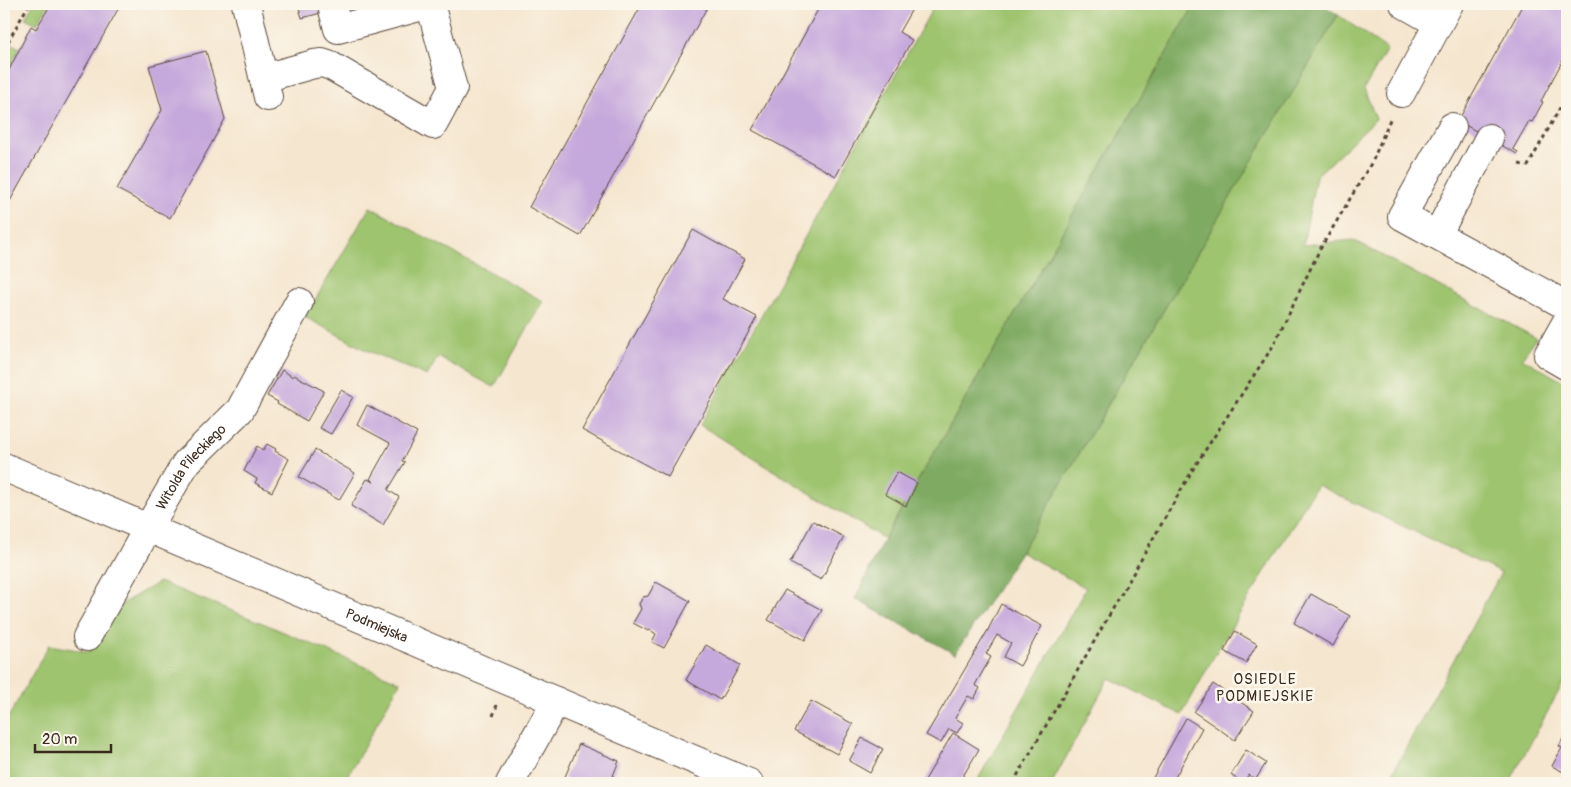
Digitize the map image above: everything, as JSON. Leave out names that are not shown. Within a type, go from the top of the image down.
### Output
[{"type":"street","points":[[246,4],[266,88],[314,64],[331,66],[432,125],[453,88],[430,4],[338,28],[333,10]]},
{"type":"street","points":[[1401,92],[1443,14],[1404,4]]},
{"type":"street","points":[[1452,128],[1402,216],[1567,306]]},
{"type":"street","points":[[1437,235],[1489,138]]},
{"type":"street","name":"Witolda Pileckiego","points":[[87,637],[186,463],[240,410],[299,302]]},
{"type":"street","points":[[1567,321],[1548,355],[1567,366]]},
{"type":"street","name":"Podmiejska","points":[[4,467],[749,783]]},
{"type":"street","points":[[510,783],[556,701]]},
{"type":"path","points":[[4,48],[29,4]]},
{"type":"path","points":[[1013,783],[1193,469],[1273,346],[1319,251],[1373,160],[1401,92]]},
{"type":"path","points":[[1518,164],[1528,166],[1567,95]]},
{"type":"green space","points":[[33,4],[49,4],[37,24],[25,18]]},
{"type":"green space","points":[[935,4],[1195,4],[884,539],[700,425]]},
{"type":"green space","points":[[1195,4],[1322,4],[1338,15],[1021,552],[955,654],[855,599],[884,539]]},
{"type":"green space","points":[[1338,15],[1387,49],[1364,89],[1376,119],[1316,176],[1303,245],[1353,240],[1536,338],[1522,358],[1567,384],[1567,676],[1509,783],[1387,783],[1501,573],[1317,485],[1213,658],[1182,715],[1109,678],[1052,783],[976,783],[1086,588],[1021,552]]},
{"type":"green space","points":[[10,43],[20,48],[4,77],[4,55]]},
{"type":"green space","points":[[370,207],[543,301],[494,387],[438,357],[427,376],[364,349],[305,317]]},
{"type":"green space","points":[[159,582],[265,624],[400,682],[344,783],[4,783],[4,725],[49,645],[89,652],[123,603]]},
{"type":"building","points":[[51,4],[121,4],[10,201],[4,198],[4,80],[31,26],[36,29]]},
{"type":"building","points":[[298,4],[355,4],[302,18]]},
{"type":"building","points":[[642,4],[709,4],[580,236],[529,207]]},
{"type":"building","points":[[821,4],[915,4],[899,32],[912,40],[836,176],[752,130]]},
{"type":"building","points":[[1523,4],[1567,4],[1567,60],[1564,58],[1532,122],[1529,121],[1513,149],[1518,152],[1517,154],[1458,121]]},
{"type":"building","points":[[206,51],[225,119],[170,218],[117,189],[162,110],[149,66]]},
{"type":"building","points":[[693,230],[745,259],[723,299],[757,317],[668,477],[582,430]]},
{"type":"building","points":[[282,370],[324,391],[307,421],[267,396]]},
{"type":"building","points":[[341,390],[353,397],[331,434],[319,428]]},
{"type":"building","points":[[367,405],[417,433],[402,461],[405,462],[388,490],[399,497],[383,525],[351,506],[367,479],[374,482],[370,479],[390,443],[357,425]]},
{"type":"building","points":[[267,444],[289,459],[272,492],[255,483],[257,479],[244,471],[257,446],[263,450]]},
{"type":"building","points":[[315,450],[355,473],[339,500],[299,477]]},
{"type":"building","points":[[897,472],[917,483],[906,506],[885,494]]},
{"type":"building","points":[[813,521],[844,537],[821,580],[790,563]]},
{"type":"building","points":[[656,582],[690,601],[664,648],[652,642],[656,634],[633,623],[641,609],[639,604],[643,597],[648,596]]},
{"type":"building","points":[[785,590],[822,610],[805,640],[768,620]]},
{"type":"building","points":[[1311,594],[1350,616],[1333,646],[1294,623]]},
{"type":"building","points":[[1001,604],[1042,626],[1020,666],[1004,657],[1011,643],[997,635],[986,654],[991,657],[975,685],[980,688],[974,699],[968,696],[955,718],[963,723],[957,733],[949,729],[941,743],[926,735],[988,630]]},
{"type":"building","points":[[1235,631],[1257,644],[1246,663],[1224,651]]},
{"type":"building","points":[[706,645],[740,665],[720,700],[686,680]]},
{"type":"building","points":[[1213,684],[1254,711],[1235,740],[1194,712]]},
{"type":"building","points":[[811,701],[853,724],[837,754],[794,731]]},
{"type":"building","points":[[1186,718],[1202,728],[1172,783],[1150,783]]},
{"type":"building","points":[[1567,731],[1567,774],[1552,766],[1562,748],[1559,746]]},
{"type":"building","points":[[953,733],[979,749],[959,783],[931,783],[925,780]]},
{"type":"building","points":[[862,738],[883,749],[870,773],[849,761]]},
{"type":"building","points":[[579,744],[619,761],[610,783],[575,783],[564,779]]},
{"type":"building","points":[[1246,750],[1266,763],[1256,779],[1249,775],[1243,783],[1231,775]]},
{"type":"district","name":"OSIEDLE PODMIEJSKIE","points":[[1265,688]]}]
